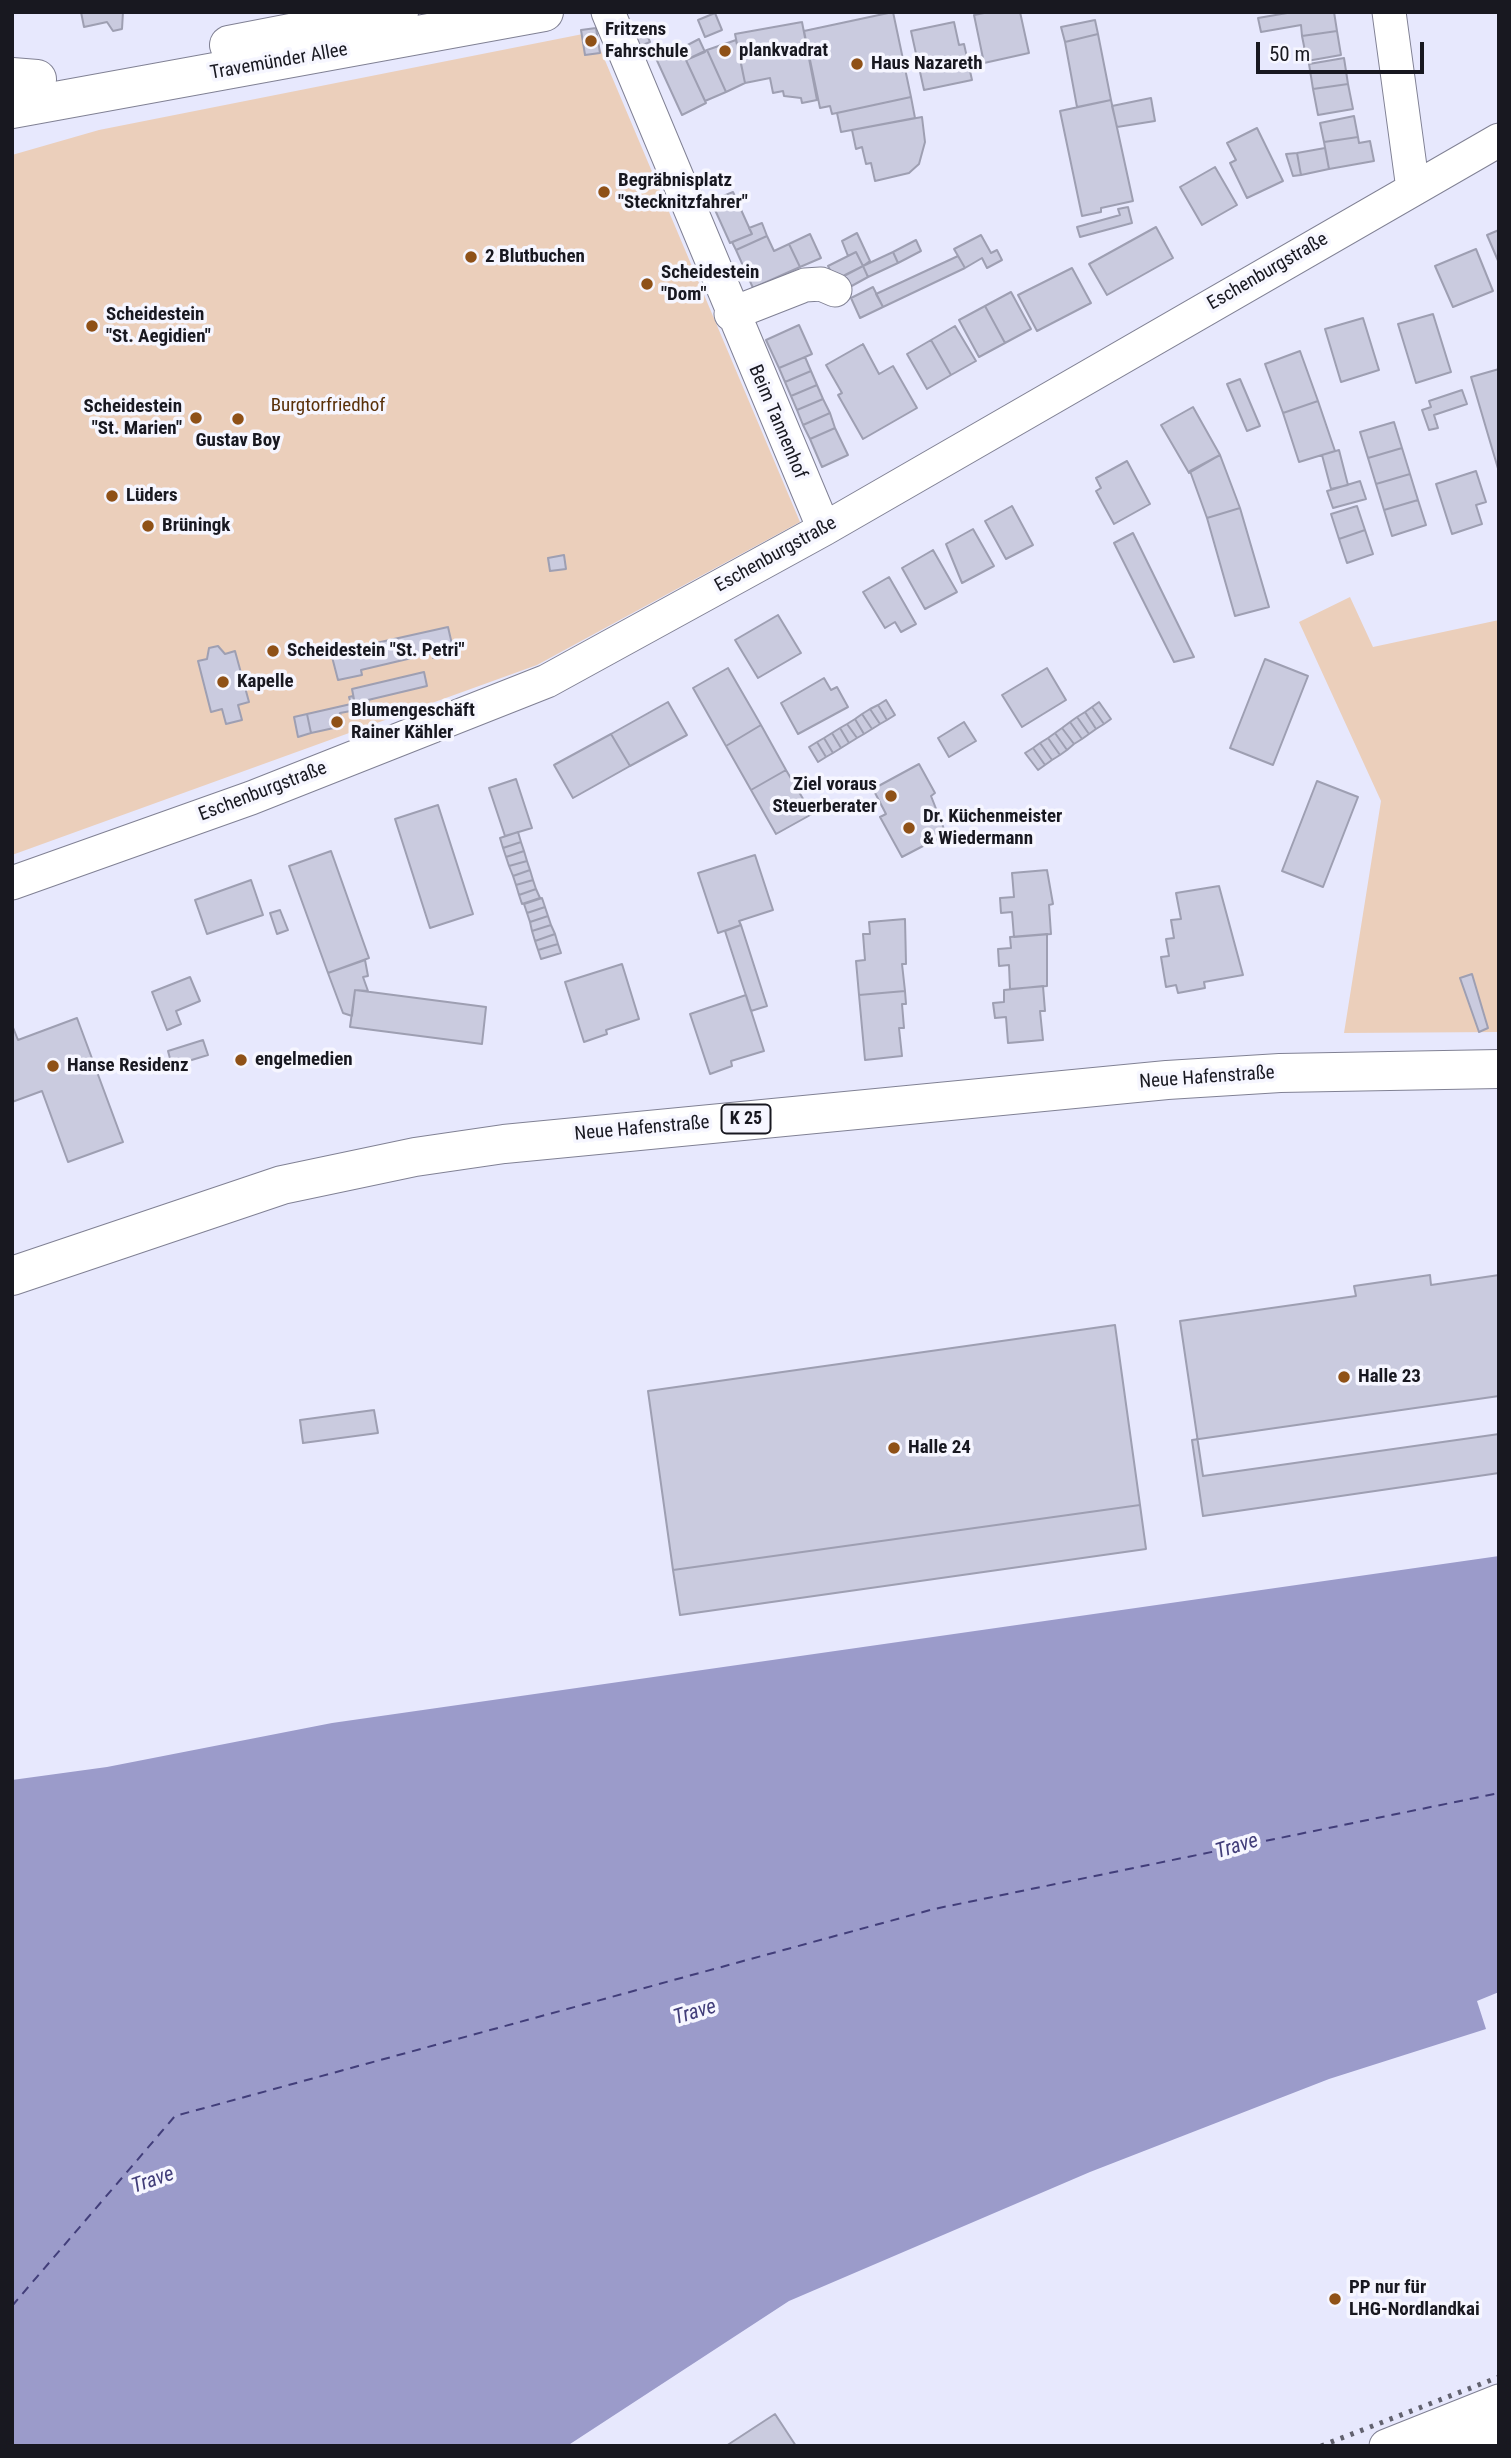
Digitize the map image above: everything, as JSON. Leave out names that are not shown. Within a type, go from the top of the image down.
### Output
[{"type":"main road","name":"Travemünder Allee","points":[[21,95],[399,12]]},
{"type":"main road","name":"Travemünder Allee","points":[[21,95],[544,12]]},
{"type":"main road","name":"Neue Hafenstraße","points":[[12,1276],[282,1185],[415,1157],[504,1143],[1167,1080],[1280,1073],[1499,1069]]},
{"type":"street","name":"Beim Tannenhof","points":[[608,12],[731,314],[824,529]]},
{"type":"street","points":[[1389,12],[1413,189]]},
{"type":"street","name":"Eschenburgstraße","points":[[12,883],[251,798],[547,681],[824,529],[1499,140]]},
{"type":"street","points":[[731,314],[805,285],[821,284],[835,290]]},
{"type":"street","points":[[1386,2446],[1499,2401]]},
{"type":"street","points":[[1447,2446],[1499,2428]]},
{"type":"green space","name":"Burgtorfriedhof","points":[[593,32],[800,522],[537,665],[12,855],[12,155],[99,130]]},
{"type":"green space","points":[[1350,597],[1373,647],[1499,620],[1499,1032],[1344,1033],[1381,801],[1299,622]]},
{"type":"water","name":"Trave","points":[[1499,1556],[1499,1992],[1477,2001],[1486,2029],[1329,2079],[1090,2172],[789,2301],[567,2446],[12,2446],[12,1780],[107,1767],[332,1723]]},
{"type":"building","points":[[81,12],[123,12],[122,29],[113,31],[107,22],[84,27]]},
{"type":"building","name":"Haus Nazareth","points":[[893,12],[911,97],[832,114],[830,106],[820,108],[804,31]]},
{"type":"building","points":[[1020,12],[1029,53],[984,63],[974,15]]},
{"type":"building","points":[[1293,12],[1334,12],[1337,31],[1302,36],[1301,25],[1261,32],[1258,18]]},
{"type":"building","points":[[715,13],[722,30],[705,37],[698,20]]},
{"type":"building","points":[[1095,20],[1098,34],[1065,42],[1061,27]]},
{"type":"building","points":[[802,22],[817,100],[802,103],[801,98],[784,96],[783,91],[773,93],[770,78],[745,83],[735,34]]},
{"type":"building","points":[[954,22],[959,45],[964,44],[972,80],[924,90],[911,31]]},
{"type":"building","points":[[643,25],[650,42],[638,47],[631,30]]},
{"type":"building","name":"Fritzens Fahrschule","points":[[596,28],[600,53],[585,55],[581,30]]},
{"type":"building","points":[[1337,31],[1341,55],[1307,61],[1302,36]]},
{"type":"building","points":[[1098,34],[1111,100],[1077,107],[1065,42]]},
{"type":"building","points":[[699,39],[705,52],[686,60],[680,49]]},
{"type":"building","points":[[736,40],[745,83],[726,92],[707,50]]},
{"type":"building","points":[[678,43],[706,103],[682,115],[654,54]]},
{"type":"building","points":[[707,50],[726,92],[705,101],[686,60]]},
{"type":"building","points":[[1344,58],[1348,84],[1313,89],[1309,64]]},
{"type":"building","points":[[1348,84],[1353,109],[1318,115],[1313,89]]},
{"type":"building","points":[[911,97],[915,118],[841,132],[837,113]]},
{"type":"building","points":[[1151,98],[1155,121],[1117,127],[1112,106]]},
{"type":"building","points":[[1111,100],[1133,201],[1101,208],[1101,212],[1082,216],[1060,111]]},
{"type":"building","points":[[1354,116],[1358,137],[1324,142],[1320,123]]},
{"type":"building","points":[[922,117],[925,142],[919,164],[909,173],[875,181],[871,163],[866,164],[862,147],[856,149],[852,130]]},
{"type":"building","points":[[1257,128],[1283,181],[1247,198],[1230,163],[1236,160],[1227,143]]},
{"type":"building","points":[[1358,137],[1359,143],[1370,141],[1374,161],[1329,169],[1324,142]]},
{"type":"building","points":[[1325,148],[1329,169],[1301,175],[1297,153]]},
{"type":"building","points":[[1297,153],[1301,175],[1293,176],[1286,154]]},
{"type":"building","points":[[1215,167],[1237,205],[1202,225],[1180,187]]},
{"type":"building","points":[[733,192],[752,234],[730,243],[711,201]]},
{"type":"building","points":[[1128,207],[1132,223],[1080,237],[1077,227],[1120,215],[1118,209]]},
{"type":"building","points":[[762,223],[767,236],[736,250],[732,242],[752,234],[749,228]]},
{"type":"building","points":[[1156,227],[1173,258],[1107,295],[1089,264]]},
{"type":"building","points":[[1499,230],[1499,263],[1487,235]]},
{"type":"building","points":[[857,233],[870,261],[863,266],[856,252],[848,256],[842,241]]},
{"type":"building","points":[[810,234],[821,258],[800,267],[789,244]]},
{"type":"building","points":[[981,235],[991,253],[997,250],[1002,260],[987,268],[982,258],[965,268],[954,249]]},
{"type":"building","points":[[767,236],[774,251],[789,244],[800,267],[753,288],[736,250]]},
{"type":"building","points":[[916,240],[921,251],[898,263],[893,252]]},
{"type":"building","points":[[1476,249],[1493,291],[1453,307],[1435,266]]},
{"type":"building","points":[[856,252],[863,266],[835,280],[828,266]]},
{"type":"building","points":[[893,252],[898,263],[868,277],[863,266]]},
{"type":"building","points":[[958,256],[965,268],[883,307],[876,294]]},
{"type":"building","points":[[863,266],[868,277],[848,288],[842,277]]},
{"type":"building","points":[[1072,268],[1091,303],[1037,331],[1018,295]]},
{"type":"building","points":[[873,287],[883,307],[860,318],[851,298]]},
{"type":"building","points":[[1011,292],[1031,329],[1005,343],[985,306]]},
{"type":"building","points":[[985,306],[1005,343],[979,357],[959,320]]},
{"type":"building","points":[[1433,314],[1451,372],[1416,383],[1398,324]]},
{"type":"building","points":[[1363,318],[1379,370],[1341,382],[1325,329]]},
{"type":"building","points":[[799,325],[812,354],[779,368],[766,340]]},
{"type":"building","points":[[955,326],[976,361],[951,375],[931,340]]},
{"type":"building","points":[[931,340],[951,375],[927,389],[907,354]]},
{"type":"building","points":[[863,344],[879,374],[893,366],[917,408],[863,439],[838,395],[842,393],[826,365]]},
{"type":"building","points":[[1300,351],[1318,401],[1283,413],[1265,364]]},
{"type":"building","points":[[805,357],[811,371],[785,382],[779,368]]},
{"type":"building","points":[[1499,369],[1499,472],[1471,377]]},
{"type":"building","points":[[811,371],[817,385],[791,396],[785,382]]},
{"type":"building","points":[[1240,379],[1260,426],[1247,431],[1227,384]]},
{"type":"building","points":[[817,385],[823,399],[797,410],[791,396]]},
{"type":"building","points":[[1462,390],[1467,404],[1434,415],[1438,428],[1429,430],[1422,410],[1431,407],[1429,401]]},
{"type":"building","points":[[823,399],[830,413],[803,425],[797,410]]},
{"type":"building","points":[[1318,401],[1335,451],[1299,462],[1283,413]]},
{"type":"building","points":[[1193,407],[1220,455],[1189,473],[1161,425]]},
{"type":"building","points":[[830,413],[835,428],[810,439],[803,425]]},
{"type":"building","points":[[1394,422],[1402,448],[1368,458],[1360,432]]},
{"type":"building","points":[[835,428],[848,455],[822,467],[810,439]]},
{"type":"building","points":[[1402,448],[1410,474],[1376,484],[1368,458]]},
{"type":"building","points":[[1339,450],[1348,485],[1331,489],[1322,455]]},
{"type":"building","points":[[1220,455],[1240,508],[1207,518],[1190,471]]},
{"type":"building","points":[[1127,461],[1150,504],[1114,524],[1096,491],[1101,488],[1096,478]]},
{"type":"building","points":[[1476,471],[1486,502],[1476,505],[1482,524],[1452,534],[1436,484]]},
{"type":"building","points":[[1410,474],[1418,500],[1384,510],[1376,484]]},
{"type":"building","points":[[1360,481],[1366,499],[1333,508],[1327,491]]},
{"type":"building","points":[[1418,500],[1426,525],[1392,536],[1384,510]]},
{"type":"building","points":[[1012,506],[1033,545],[1006,559],[985,521]]},
{"type":"building","points":[[1357,506],[1365,530],[1339,539],[1331,514]]},
{"type":"building","points":[[1240,508],[1269,607],[1235,616],[1207,518]]},
{"type":"building","points":[[973,529],[994,566],[962,583],[946,544]]},
{"type":"building","points":[[1365,530],[1373,554],[1347,563],[1339,539]]},
{"type":"building","points":[[1133,533],[1194,657],[1174,662],[1114,543]]},
{"type":"building","points":[[933,550],[957,592],[925,609],[902,568]]},
{"type":"building","points":[[564,555],[566,569],[550,571],[548,558]]},
{"type":"building","points":[[889,577],[916,624],[901,632],[895,622],[885,628],[863,592]]},
{"type":"building","points":[[778,615],[801,653],[758,678],[735,640]]},
{"type":"building","points":[[448,627],[454,653],[433,658],[433,653],[361,670],[362,675],[338,680],[331,653]]},
{"type":"building","name":"Kapelle","points":[[218,646],[225,654],[235,651],[249,702],[238,705],[242,720],[226,724],[222,709],[211,712],[198,661],[207,659],[209,648]]},
{"type":"building","points":[[1265,659],[1308,676],[1273,765],[1230,748]]},
{"type":"building","points":[[728,668],[761,725],[726,746],[693,688]]},
{"type":"building","points":[[1047,668],[1066,700],[1022,727],[1002,695]]},
{"type":"building","points":[[424,672],[427,686],[368,700],[369,707],[356,710],[352,689]]},
{"type":"building","points":[[824,678],[831,690],[837,687],[848,707],[798,734],[781,703]]},
{"type":"building","points":[[353,696],[356,710],[340,713],[343,726],[311,733],[307,714],[351,704],[349,697]]},
{"type":"building","points":[[886,700],[895,715],[887,720],[878,705]]},
{"type":"building","points":[[668,702],[687,735],[630,766],[611,734]]},
{"type":"building","points":[[1099,702],[1111,719],[1104,724],[1092,707]]},
{"type":"building","points":[[878,705],[887,720],[880,724],[870,709]]},
{"type":"building","points":[[1092,707],[1104,724],[1096,729],[1085,712]]},
{"type":"building","points":[[870,709],[880,724],[872,729],[862,714]]},
{"type":"building","points":[[1085,712],[1096,729],[1089,734],[1077,717]]},
{"type":"building","points":[[307,714],[311,733],[298,737],[294,717]]},
{"type":"building","points":[[862,714],[872,729],[864,734],[855,719]]},
{"type":"building","points":[[1077,717],[1089,734],[1082,739],[1070,722]]},
{"type":"building","points":[[855,719],[864,734],[857,738],[847,724]]},
{"type":"building","points":[[964,722],[976,741],[949,757],[938,738]]},
{"type":"building","points":[[1070,722],[1082,739],[1074,744],[1062,728]]},
{"type":"building","points":[[847,724],[857,738],[849,743],[840,728]]},
{"type":"building","points":[[761,725],[786,770],[751,790],[726,746]]},
{"type":"building","points":[[840,728],[849,743],[841,748],[832,733]]},
{"type":"building","points":[[1062,728],[1074,744],[1067,750],[1055,733]]},
{"type":"building","points":[[832,733],[841,748],[833,753],[824,738]]},
{"type":"building","points":[[1055,733],[1067,750],[1060,755],[1048,738]]},
{"type":"building","points":[[611,734],[630,766],[573,798],[554,765]]},
{"type":"building","points":[[824,738],[833,753],[826,757],[817,742]]},
{"type":"building","points":[[1048,738],[1060,755],[1052,760],[1040,743]]},
{"type":"building","points":[[817,742],[826,757],[818,762],[809,747]]},
{"type":"building","points":[[1040,743],[1052,760],[1045,765],[1033,748]]},
{"type":"building","points":[[1033,748],[1045,765],[1038,770],[1025,753]]},
{"type":"building","points":[[919,764],[935,793],[931,796],[946,834],[902,857],[880,817],[886,814],[873,789]]},
{"type":"building","points":[[786,770],[812,814],[776,834],[751,790]]},
{"type":"building","points":[[516,779],[532,828],[505,836],[489,788]]},
{"type":"building","points":[[1317,781],[1358,797],[1323,887],[1282,871]]},
{"type":"building","points":[[438,805],[473,914],[430,928],[395,819]]},
{"type":"building","points":[[518,832],[521,842],[503,848],[500,838]]},
{"type":"building","points":[[521,842],[524,851],[506,857],[503,848]]},
{"type":"building","points":[[331,851],[369,958],[328,973],[289,866]]},
{"type":"building","points":[[524,851],[527,861],[509,866],[506,857]]},
{"type":"building","points":[[755,855],[773,910],[739,921],[741,925],[718,933],[698,873]]},
{"type":"building","points":[[527,861],[530,870],[513,876],[509,866]]},
{"type":"building","points":[[530,870],[533,880],[516,885],[513,876]]},
{"type":"building","points":[[1047,870],[1053,904],[1049,905],[1051,934],[1014,937],[1012,912],[1001,913],[1000,898],[1014,897],[1012,873]]},
{"type":"building","points":[[251,880],[263,915],[207,934],[195,900]]},
{"type":"building","points":[[533,880],[536,889],[519,895],[516,885]]},
{"type":"building","points":[[1219,886],[1243,975],[1204,982],[1205,988],[1178,993],[1176,985],[1166,987],[1161,957],[1169,956],[1166,939],[1174,938],[1171,920],[1181,919],[1176,893]]},
{"type":"building","points":[[536,889],[540,898],[522,904],[519,895]]},
{"type":"building","points":[[542,898],[545,907],[527,913],[524,904]]},
{"type":"building","points":[[545,907],[548,916],[530,922],[527,913]]},
{"type":"building","points":[[280,910],[288,930],[277,934],[270,913]]},
{"type":"building","points":[[548,916],[551,925],[532,931],[530,922]]},
{"type":"building","points":[[905,919],[906,964],[902,964],[905,991],[859,995],[856,961],[865,960],[863,934],[870,934],[869,922]]},
{"type":"building","points":[[551,925],[555,934],[535,941],[532,931]]},
{"type":"building","points":[[741,925],[767,1006],[751,1011],[725,931]]},
{"type":"building","points":[[555,934],[558,944],[538,950],[535,941]]},
{"type":"building","points":[[1047,934],[1047,986],[1010,989],[1009,965],[999,966],[998,949],[1011,948],[1010,937]]},
{"type":"building","points":[[558,944],[561,953],[541,959],[538,950]]},
{"type":"building","points":[[365,960],[368,976],[363,977],[368,991],[355,990],[352,1016],[343,1013],[328,973]]},
{"type":"building","points":[[622,964],[639,1019],[606,1030],[607,1034],[584,1042],[565,982]]},
{"type":"building","points":[[1472,974],[1488,1028],[1479,1032],[1460,978]]},
{"type":"building","points":[[190,977],[200,1001],[176,1011],[181,1024],[167,1030],[152,992]]},
{"type":"building","points":[[1043,986],[1045,1011],[1040,1011],[1043,1040],[1008,1043],[1006,1017],[995,1018],[993,1003],[1004,1002],[1004,990]]},
{"type":"building","points":[[355,990],[486,1007],[482,1044],[350,1027]]},
{"type":"building","points":[[905,991],[906,1004],[902,1004],[904,1028],[899,1028],[902,1056],[865,1060],[859,995]]},
{"type":"building","points":[[746,995],[764,1051],[731,1061],[732,1066],[710,1074],[690,1014]]},
{"type":"building","name":"Hanse Residenz","points":[[77,1018],[123,1142],[68,1162],[42,1091],[12,1102],[12,1025],[18,1040]]},
{"type":"building","points":[[203,1040],[208,1055],[172,1066],[168,1051]]},
{"type":"building","name":"Halle 23","points":[[1430,1275],[1431,1285],[1499,1275],[1499,1434],[1203,1476],[1180,1321],[1356,1296],[1354,1286]]},
{"type":"building","name":"Halle 24","points":[[1115,1325],[1140,1505],[673,1570],[648,1391]]},
{"type":"building","points":[[1499,1396],[1499,1473],[1203,1516],[1192,1440]]},
{"type":"building","points":[[374,1410],[378,1433],[303,1443],[300,1420]]},
{"type":"building","points":[[1140,1505],[1146,1549],[680,1615],[673,1570]]},
{"type":"building","points":[[775,2414],[796,2446],[726,2446]]},
{"type":"ferry route","points":[[12,2306],[175,2116],[934,1909],[1499,1793]]},
{"type":"railway","points":[[1321,2446],[1499,2377]]},
{"type":"place","name":"Fritzens Fahrschule","points":[[591,41]]},
{"type":"place","name":"plankvadrat","points":[[725,51]]},
{"type":"place","name":"Haus Nazareth","points":[[857,64]]},
{"type":"place","name":"Begräbnisplatz \"Stecknitzfahrer\"","points":[[604,192]]},
{"type":"place","name":"2 Blutbuchen","points":[[471,257]]},
{"type":"place","name":"Scheidestein \"Dom\"","points":[[647,284]]},
{"type":"place","name":"Scheidestein \"St. Aegidien\"","points":[[92,326]]},
{"type":"place","name":"Scheidestein \"St. Marien\"","points":[[196,418]]},
{"type":"place","name":"Gustav Boy","points":[[238,419]]},
{"type":"place","name":"Lüders","points":[[112,496]]},
{"type":"place","name":"Brüningk","points":[[148,526]]},
{"type":"place","name":"Scheidestein \"St. Petri\"","points":[[273,651]]},
{"type":"place","name":"Kapelle","points":[[223,682]]},
{"type":"place","name":"Blumengeschäft Rainer Kähler","points":[[337,722]]},
{"type":"place","name":"Ziel voraus Steuerberater","points":[[891,796]]},
{"type":"place","name":"Dr. Küchenmeister & Wiedermann","points":[[909,828]]},
{"type":"place","name":"engelmedien","points":[[241,1060]]},
{"type":"place","name":"Hanse Residenz","points":[[53,1066]]},
{"type":"place","name":"Halle 23","points":[[1344,1377]]},
{"type":"place","name":"Halle 24","points":[[894,1448]]},
{"type":"place","name":"PP nur für LHG-Nordlandkai","points":[[1335,2299]]}]
